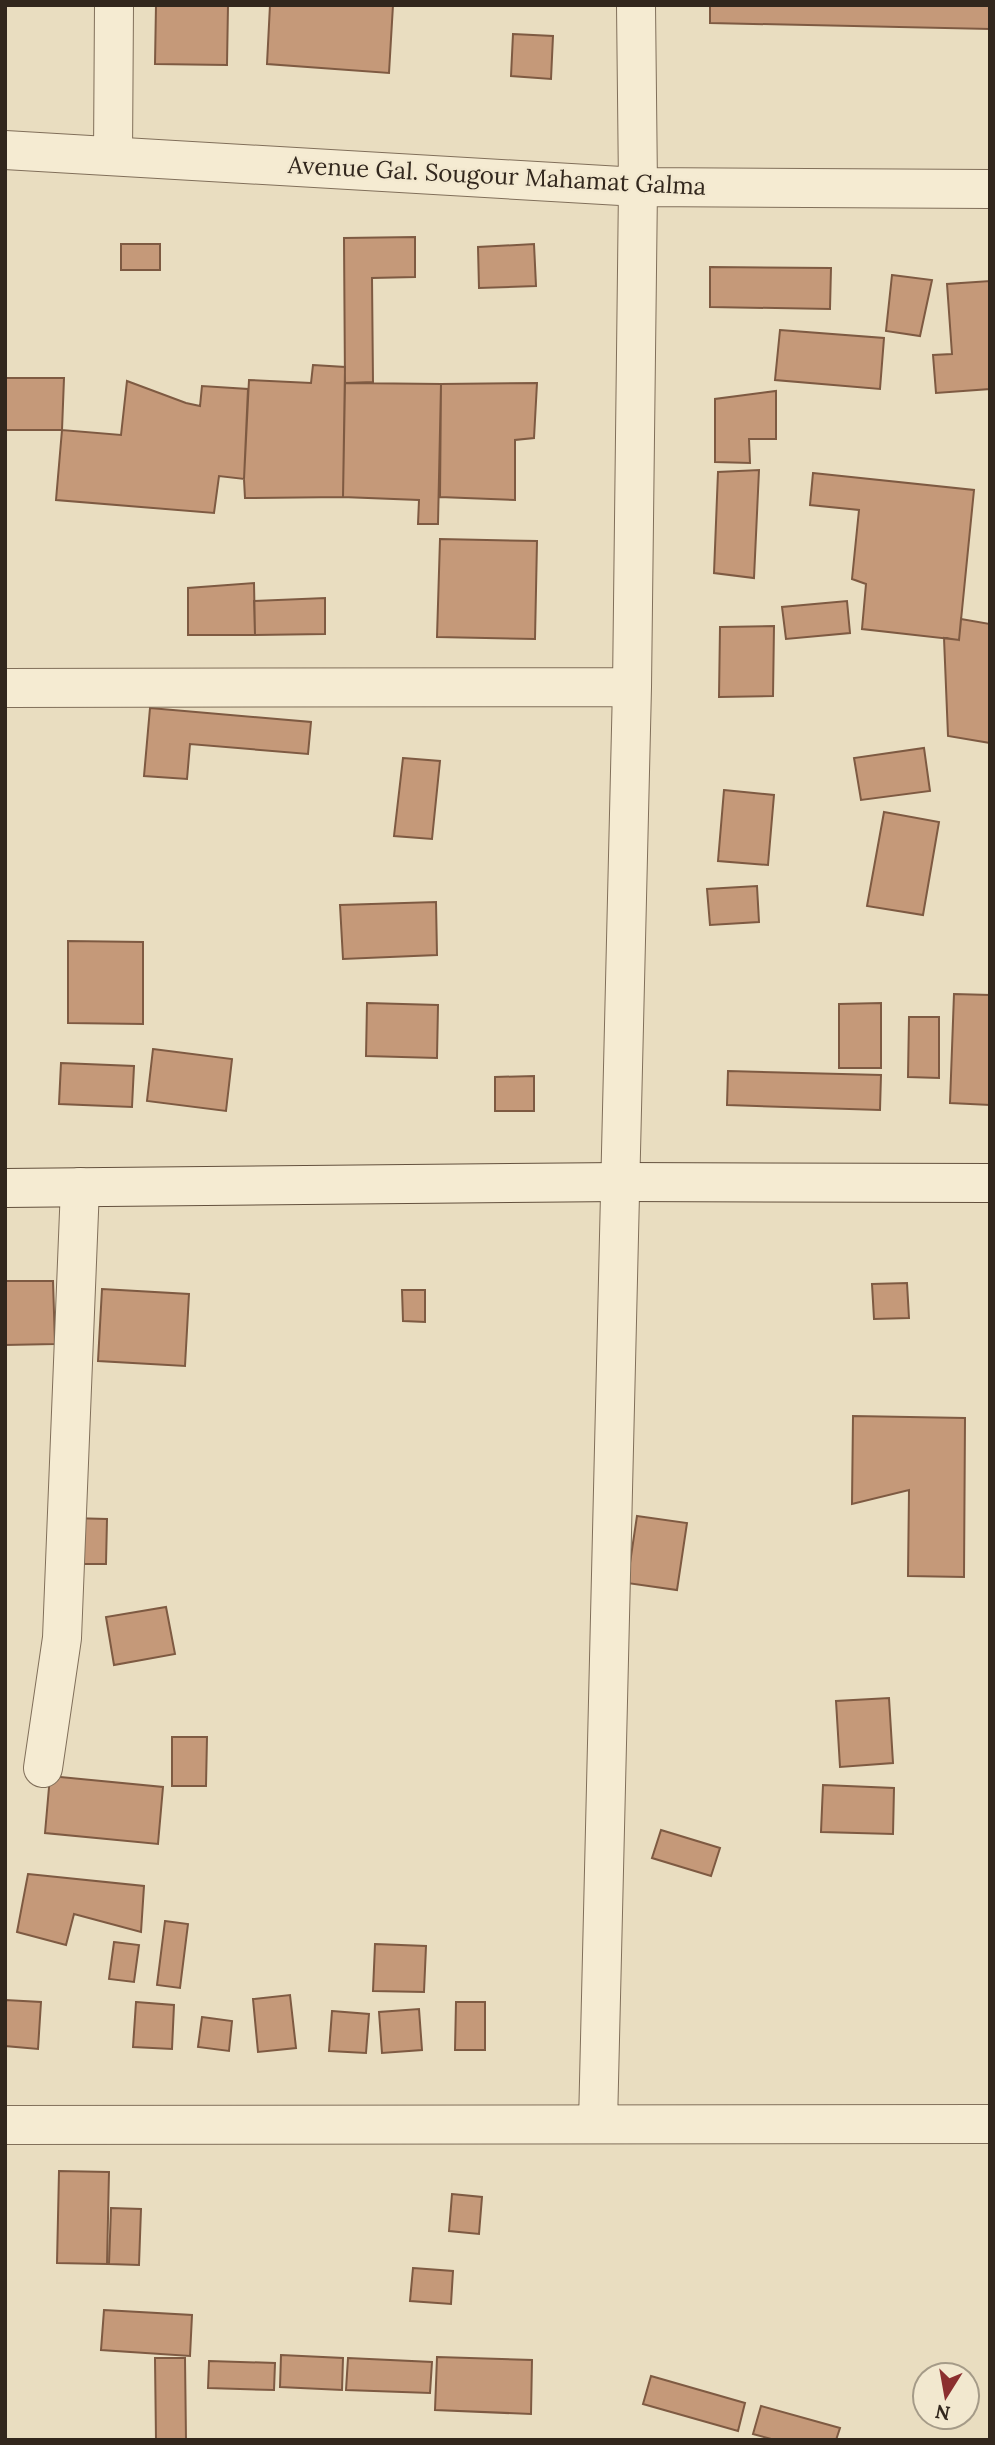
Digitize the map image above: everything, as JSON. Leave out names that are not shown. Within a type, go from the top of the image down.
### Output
[{"type":"street","points":[[113,155],[114,5]]},
{"type":"street","points":[[598,2124],[632,687],[638,187],[636,5]]},
{"type":"street","name":"Avenue Gal. Sougour Mahamat Galma","points":[[5,150],[638,187],[990,189]]},
{"type":"street","points":[[5,688],[632,687]]},
{"type":"street","points":[[5,1188],[620,1182],[990,1183]]},
{"type":"street","points":[[43,1768],[62,1638],[80,1187]]},
{"type":"street","points":[[5,2125],[990,2124]]},
{"type":"building","points":[[156,5],[228,5],[227,65],[155,64]]},
{"type":"building","points":[[270,5],[393,5],[389,73],[267,64]]},
{"type":"building","points":[[710,5],[990,5],[990,29],[710,23]]},
{"type":"building","points":[[513,34],[553,36],[551,79],[511,76]]},
{"type":"building","points":[[415,237],[415,277],[372,278],[373,382],[345,383],[344,238]]},
{"type":"building","points":[[121,244],[160,244],[160,270],[121,270]]},
{"type":"building","points":[[534,244],[536,286],[479,288],[478,247]]},
{"type":"building","points":[[710,267],[831,268],[830,309],[710,307]]},
{"type":"building","points":[[892,275],[932,280],[920,336],[886,331]]},
{"type":"building","points":[[990,281],[990,389],[936,393],[933,355],[952,354],[947,284]]},
{"type":"building","points":[[780,330],[884,338],[880,389],[775,380]]},
{"type":"building","points":[[313,365],[345,367],[343,497],[245,498],[249,380],[311,383]]},
{"type":"building","points":[[5,378],[64,378],[62,430],[5,430]]},
{"type":"building","points":[[127,381],[200,406],[202,386],[248,389],[244,479],[219,476],[214,513],[56,500],[62,430],[121,435]]},
{"type":"building","points":[[345,383],[441,384],[438,524],[418,524],[419,500],[343,497]]},
{"type":"building","points":[[537,383],[534,438],[515,440],[515,500],[440,497],[441,384]]},
{"type":"building","points":[[776,391],[776,439],[749,439],[750,463],[715,462],[715,399]]},
{"type":"building","points":[[759,470],[754,578],[714,573],[718,472]]},
{"type":"building","points":[[813,473],[974,490],[959,640],[862,629],[866,584],[852,579],[859,510],[810,505]]},
{"type":"building","points":[[440,539],[537,541],[535,639],[437,637]]},
{"type":"building","points":[[254,583],[255,635],[188,635],[188,588]]},
{"type":"building","points":[[325,598],[325,634],[255,635],[254,601]]},
{"type":"building","points":[[847,601],[850,633],[786,639],[782,607]]},
{"type":"building","points":[[961,619],[990,624],[990,743],[948,736],[944,638],[959,640]]},
{"type":"building","points":[[774,626],[773,696],[719,697],[720,627]]},
{"type":"building","points":[[150,708],[311,722],[308,754],[190,744],[187,779],[144,776]]},
{"type":"building","points":[[924,748],[930,791],[861,800],[854,758]]},
{"type":"building","points":[[403,758],[440,761],[432,839],[394,836]]},
{"type":"building","points":[[724,790],[774,795],[768,865],[718,861]]},
{"type":"building","points":[[884,812],[939,822],[923,915],[867,906]]},
{"type":"building","points":[[757,886],[759,922],[710,925],[707,889]]},
{"type":"building","points":[[436,902],[437,955],[343,959],[340,905]]},
{"type":"building","points":[[68,941],[143,942],[143,1024],[68,1023]]},
{"type":"building","points":[[954,994],[990,995],[990,1105],[950,1103]]},
{"type":"building","points":[[367,1003],[438,1005],[437,1058],[366,1056]]},
{"type":"building","points":[[881,1003],[881,1068],[839,1068],[839,1004]]},
{"type":"building","points":[[909,1017],[939,1017],[939,1078],[908,1077]]},
{"type":"building","points":[[153,1049],[232,1059],[226,1111],[147,1101]]},
{"type":"building","points":[[61,1063],[134,1066],[132,1107],[59,1104]]},
{"type":"building","points":[[728,1071],[881,1075],[880,1110],[727,1105]]},
{"type":"building","points":[[534,1076],[534,1111],[495,1111],[495,1077]]},
{"type":"building","points":[[5,1281],[53,1281],[55,1344],[5,1345]]},
{"type":"building","points":[[907,1283],[909,1318],[874,1319],[872,1284]]},
{"type":"building","points":[[102,1289],[189,1294],[185,1366],[98,1361]]},
{"type":"building","points":[[402,1290],[425,1290],[425,1322],[403,1321]]},
{"type":"building","points":[[853,1416],[965,1418],[964,1577],[908,1576],[909,1490],[852,1504]]},
{"type":"building","points":[[637,1516],[687,1523],[677,1590],[627,1583]]},
{"type":"building","points":[[70,1518],[107,1519],[106,1564],[69,1564]]},
{"type":"building","points":[[166,1607],[175,1654],[114,1665],[106,1617]]},
{"type":"building","points":[[889,1698],[893,1763],[840,1767],[836,1701]]},
{"type":"building","points":[[172,1737],[207,1737],[206,1786],[172,1786]]},
{"type":"building","points":[[50,1776],[163,1787],[158,1844],[45,1833]]},
{"type":"building","points":[[823,1785],[894,1788],[893,1834],[821,1832]]},
{"type":"building","points":[[661,1830],[720,1848],[711,1876],[652,1858]]},
{"type":"building","points":[[28,1874],[144,1886],[141,1932],[74,1914],[66,1945],[17,1932]]},
{"type":"building","points":[[165,1921],[188,1924],[180,1988],[157,1985]]},
{"type":"building","points":[[114,1942],[139,1945],[134,1982],[109,1979]]},
{"type":"building","points":[[375,1944],[426,1946],[424,1992],[373,1991]]},
{"type":"building","points":[[290,1995],[296,2048],[258,2052],[253,1999]]},
{"type":"building","points":[[5,2000],[41,2002],[38,2049],[5,2046]]},
{"type":"building","points":[[136,2002],[174,2005],[172,2049],[133,2047]]},
{"type":"building","points":[[456,2002],[485,2002],[485,2050],[455,2050]]},
{"type":"building","points":[[419,2009],[422,2050],[382,2053],[379,2012]]},
{"type":"building","points":[[332,2011],[369,2014],[366,2053],[329,2051]]},
{"type":"building","points":[[202,2017],[232,2021],[229,2051],[198,2047]]},
{"type":"building","points":[[59,2171],[109,2172],[107,2264],[57,2263]]},
{"type":"building","points":[[452,2194],[482,2197],[479,2234],[449,2231]]},
{"type":"building","points":[[111,2208],[141,2209],[139,2265],[109,2264]]},
{"type":"building","points":[[413,2268],[453,2271],[451,2304],[410,2301]]},
{"type":"building","points":[[104,2310],[192,2315],[190,2356],[101,2350]]},
{"type":"building","points":[[281,2355],[343,2358],[342,2390],[280,2387]]},
{"type":"building","points":[[437,2357],[532,2360],[531,2414],[435,2410]]},
{"type":"building","points":[[155,2358],[185,2358],[186,2440],[156,2440]]},
{"type":"building","points":[[348,2358],[432,2362],[430,2393],[346,2390]]},
{"type":"building","points":[[209,2361],[275,2363],[274,2390],[208,2388]]},
{"type":"building","points":[[651,2376],[745,2403],[738,2431],[643,2404]]},
{"type":"building","points":[[761,2406],[840,2428],[836,2440],[775,2440],[753,2434]]}]
